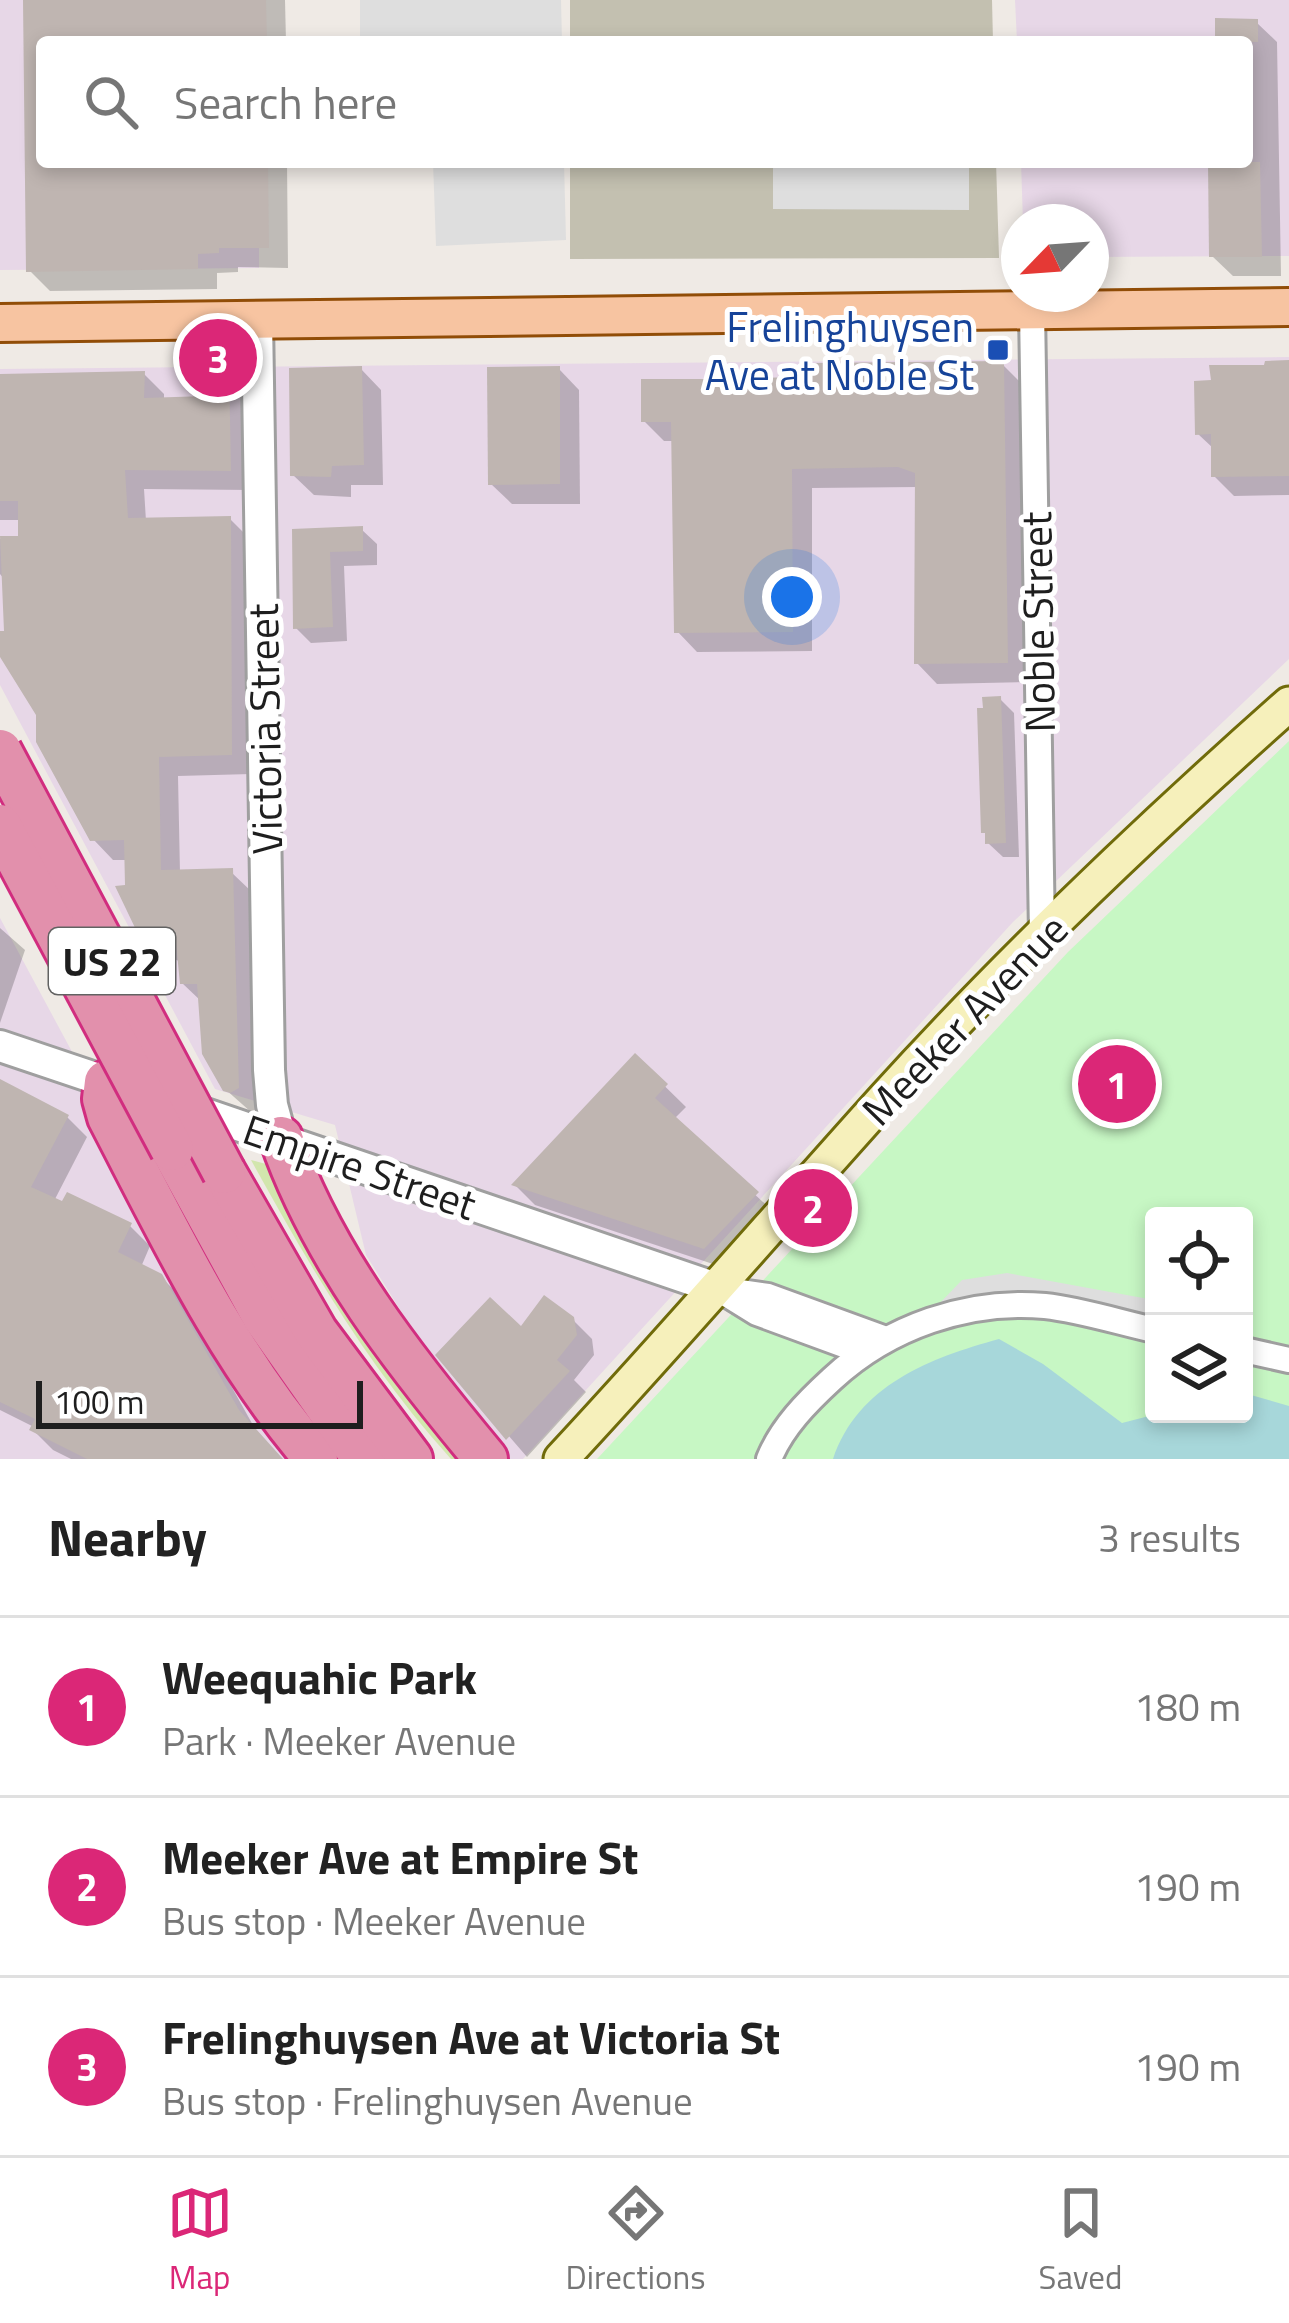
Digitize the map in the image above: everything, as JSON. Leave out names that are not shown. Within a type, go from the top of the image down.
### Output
[{"type":"highway","name":"US 22","points":[[0,751],[224,1172],[316,1332],[411,1459]]},
{"type":"highway","name":"US 22","points":[[0,826],[264,1317],[364,1459]]},
{"type":"highway","points":[[106,1082],[109,1117],[204,1299],[257,1384],[316,1459]]},
{"type":"highway","points":[[281,1138],[306,1201],[333,1249],[404,1354],[482,1454]]},
{"type":"main road","points":[[1109,309],[1289,307]]},
{"type":"main road","points":[[0,323],[1001,310]]},
{"type":"main road","name":"Meeker Avenue","points":[[561,1459],[885,1098],[1042,935],[1289,704]]},
{"type":"street","name":"Noble Street","points":[[1032,312],[1042,935]]},
{"type":"street","name":"Victoria Street","points":[[257,320],[269,1070],[281,1138]]},
{"type":"street","name":"Empire Street","points":[[0,1046],[719,1288]]},
{"type":"street","points":[[719,1288],[757,1313],[875,1346]]},
{"type":"street","points":[[770,1459],[781,1435],[809,1401],[875,1346],[934,1317],[1010,1305],[1047,1306],[1145,1328]]},
{"type":"street","points":[[1253,1352],[1289,1360]]},
{"type":"shaded area","points":[[0,0],[258,0],[73,36],[36,36],[36,168],[259,168],[259,268],[0,270]]},
{"type":"shaded area","points":[[360,0],[561,0],[562,36],[360,36]]},
{"type":"shaded area","points":[[570,0],[992,0],[993,36],[570,36]]},
{"type":"shaded area","points":[[1015,0],[1289,0],[1289,256],[1109,257],[1109,204],[1022,204],[1021,168],[1253,168],[1253,36],[1017,36]]},
{"type":"shaded area","points":[[433,168],[564,168],[566,240],[436,246]]},
{"type":"shaded area","points":[[570,168],[996,168],[999,258],[570,259]]},
{"type":"shaded area","points":[[773,168],[969,168],[969,210],[773,209]]},
{"type":"shaded area","points":[[1289,357],[1289,659],[1013,922],[523,1459],[510,1459],[409,1324],[366,1255],[335,1125],[215,1089],[0,685],[0,369]]},
{"type":"shaded area","points":[[0,918],[253,1388],[314,1459],[0,1459]]},
{"type":"shaded area","points":[[1007,1273],[1145,1298],[1145,1335],[1022,1311],[943,1327],[938,1305],[962,1280]]},
{"type":"green space","points":[[1289,741],[1289,1459],[597,1459],[1068,952]]},
{"type":"green space","points":[[251,1160],[277,1167],[471,1459],[451,1459],[393,1389],[318,1277]]},
{"type":"water","points":[[999,1339],[1043,1364],[1122,1423],[1145,1417],[1145,1423],[1253,1423],[1253,1396],[1289,1406],[1289,1459],[833,1459],[844,1433],[878,1394],[947,1355]]},
{"type":"building","points":[[23,0],[266,0],[267,36],[36,36],[36,168],[268,168],[269,248],[219,248],[219,253],[198,254],[198,269],[26,272]]},
{"type":"building","points":[[1215,18],[1258,19],[1258,42],[1253,42],[1253,36],[1215,36]]},
{"type":"building","points":[[1253,162],[1260,162],[1262,257],[1209,257],[1208,168],[1253,168]]},
{"type":"building","points":[[1289,360],[1289,476],[1211,477],[1211,434],[1195,435],[1194,381],[1211,380],[1209,365]]},
{"type":"building","points":[[1004,361],[1008,663],[914,664],[915,473],[898,467],[792,469],[793,632],[674,633],[671,422],[641,422],[641,379],[710,379],[709,370],[734,370],[734,378],[810,377],[810,363]]},
{"type":"building","points":[[362,366],[364,465],[332,466],[331,477],[290,476],[289,368]]},
{"type":"building","points":[[560,366],[560,484],[488,485],[487,367]]},
{"type":"building","points":[[206,367],[229,367],[231,471],[125,470],[128,518],[231,516],[232,755],[159,757],[161,870],[233,868],[239,1088],[230,1093],[223,1091],[202,1054],[197,984],[180,984],[176,943],[154,943],[154,935],[138,934],[115,886],[125,885],[124,840],[90,841],[36,742],[36,715],[0,657],[0,631],[4,631],[0,536],[18,536],[18,501],[0,501],[0,374],[145,371],[144,398],[206,396]]},
{"type":"building","points":[[363,526],[363,551],[330,552],[333,627],[293,629],[292,529]]},
{"type":"building","points":[[1001,696],[1006,843],[985,844],[977,708],[983,708],[982,697]]},
{"type":"building","points":[[635,1053],[668,1084],[655,1098],[759,1192],[704,1249],[511,1185]]},
{"type":"building","points":[[0,1079],[69,1115],[31,1187],[62,1201],[67,1192],[132,1223],[118,1252],[162,1274],[239,1410],[283,1459],[87,1459],[29,1430],[35,1419],[0,1402]]},
{"type":"building","points":[[544,1295],[574,1317],[577,1335],[557,1360],[570,1371],[506,1440],[435,1355],[490,1297],[521,1326]]},
{"type":"place","name":"Frelinghuysen Ave at Noble St","points":[[998,350]]},
{"type":"place","name":"Frelinghuysen Ave at Victoria St","points":[[218,358]]},
{"type":"place","name":"Weequahic Park","points":[[1117,1084]]},
{"type":"place","name":"Meeker Ave at Empire St","points":[[813,1208]]}]
